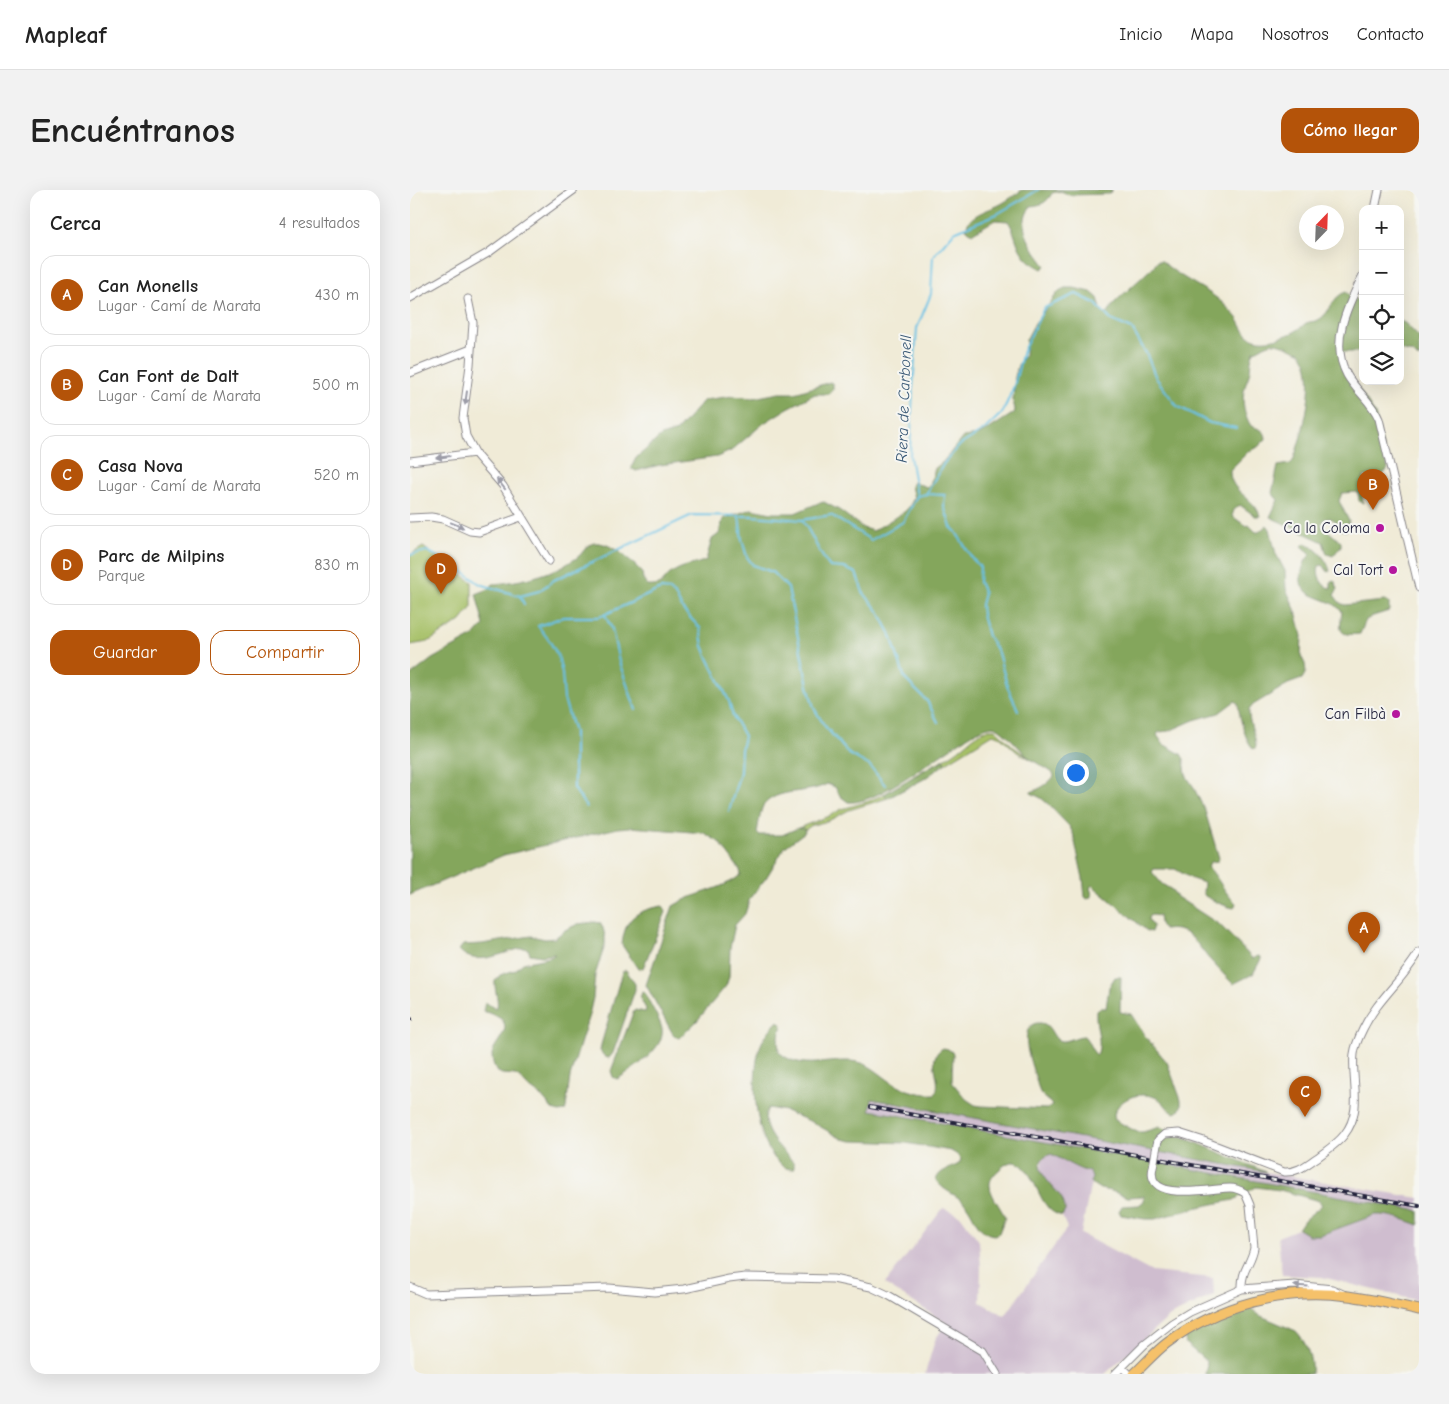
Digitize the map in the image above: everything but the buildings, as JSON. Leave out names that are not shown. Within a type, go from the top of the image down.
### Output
[{"type":"main road","points":[[1134,1374],[1166,1344],[1190,1328],[1233,1307],[1289,1294],[1348,1296],[1419,1310]]},
{"type":"street","points":[[410,298],[488,253],[574,190]]},
{"type":"street","points":[[1375,205],[1379,190]]},
{"type":"street","points":[[1359,284],[1343,321],[1339,344],[1341,355],[1347,375],[1374,409],[1379,419],[1419,588]]},
{"type":"street","points":[[468,299],[473,323],[463,418],[466,436],[475,453],[503,486],[549,561]]},
{"type":"street","points":[[410,372],[471,349]]},
{"type":"street","points":[[410,461],[475,453]]},
{"type":"street","points":[[410,518],[431,517],[478,532],[522,518]]},
{"type":"street","points":[[1242,1289],[1242,1276],[1254,1248],[1250,1206],[1247,1196],[1241,1191],[1231,1188],[1187,1191],[1164,1188],[1156,1184],[1152,1175],[1152,1167],[1161,1136],[1172,1132],[1189,1136],[1284,1172],[1290,1173],[1300,1169],[1336,1143],[1347,1130],[1356,1102],[1354,1053],[1363,1028],[1375,1009],[1405,974],[1419,952]]},
{"type":"street","points":[[410,1287],[426,1294],[609,1288],[654,1292],[684,1289],[745,1277],[848,1281],[871,1287],[888,1295],[982,1351],[997,1374]]},
{"type":"street","points":[[1115,1374],[1144,1345],[1172,1322],[1242,1289],[1295,1285],[1332,1289],[1348,1296]]},
{"type":"street","points":[[1122,1367],[1129,1374]]},
{"type":"shaded area","points":[[872,1099],[1266,1172],[1419,1198],[1419,1211],[870,1110]]},
{"type":"shaded area","points":[[1051,1154],[1069,1162],[1078,1169],[1089,1172],[1092,1177],[1081,1234],[1152,1272],[1213,1278],[1214,1295],[1170,1316],[1105,1374],[925,1374],[935,1340],[946,1323],[885,1284],[943,1208],[961,1216],[979,1241],[981,1267],[980,1302],[1005,1316],[1067,1228],[1062,1216],[1065,1211],[1063,1200],[1043,1177],[1041,1171],[1042,1161]]},
{"type":"shaded area","points":[[1380,1214],[1419,1225],[1419,1301],[1322,1277],[1282,1275],[1278,1237],[1298,1229],[1303,1232],[1325,1233]]},
{"type":"green space","points":[[1022,190],[1113,190],[1109,194],[1069,195],[1061,191],[1052,193],[1043,203],[1031,206],[1026,214],[1025,230],[1031,244],[1046,266],[1042,269],[1031,263],[1025,256],[1008,221],[995,220],[973,233],[966,229],[975,216],[1001,204]]},
{"type":"green space","points":[[1157,261],[1162,261],[1175,272],[1204,289],[1228,308],[1247,334],[1257,340],[1283,337],[1296,331],[1306,323],[1318,320],[1324,316],[1341,294],[1346,292],[1359,301],[1359,352],[1344,352],[1341,361],[1375,414],[1388,469],[1386,472],[1374,477],[1364,476],[1362,489],[1363,503],[1359,501],[1358,492],[1342,493],[1339,501],[1349,521],[1346,531],[1341,530],[1336,521],[1330,518],[1324,519],[1321,525],[1341,542],[1341,546],[1333,556],[1327,554],[1323,542],[1270,517],[1278,500],[1272,493],[1278,466],[1290,464],[1293,461],[1301,436],[1308,405],[1309,374],[1306,361],[1300,352],[1284,345],[1273,343],[1254,351],[1243,397],[1244,407],[1251,426],[1263,432],[1266,439],[1258,447],[1249,451],[1230,470],[1234,484],[1253,504],[1260,516],[1255,516],[1240,505],[1234,510],[1232,516],[1246,526],[1249,525],[1256,532],[1259,532],[1267,525],[1270,529],[1276,554],[1285,571],[1286,589],[1296,611],[1302,635],[1301,656],[1306,672],[1302,679],[1288,684],[1253,705],[1249,710],[1256,742],[1254,749],[1245,735],[1238,703],[1235,701],[1219,713],[1194,720],[1169,731],[1159,732],[1157,735],[1163,744],[1181,754],[1184,759],[1186,775],[1205,811],[1219,858],[1218,861],[1210,862],[1208,867],[1236,903],[1234,908],[1205,896],[1203,892],[1204,883],[1192,879],[1175,869],[1154,869],[1152,872],[1177,897],[1220,925],[1253,959],[1258,956],[1261,957],[1253,974],[1233,984],[1187,934],[1181,931],[1164,930],[1160,924],[1159,916],[1149,916],[1148,919],[1153,926],[1151,932],[1147,931],[1092,885],[1090,888],[1092,894],[1087,899],[1085,897],[1083,878],[1073,833],[1069,826],[1047,803],[1031,793],[1049,781],[1054,776],[1053,773],[1027,756],[996,727],[985,728],[970,736],[906,778],[864,800],[848,802],[840,796],[835,787],[827,784],[776,796],[769,800],[761,811],[757,833],[759,835],[782,835],[798,828],[803,828],[805,832],[785,847],[766,878],[750,898],[745,914],[735,925],[730,948],[729,977],[726,986],[696,1022],[679,1038],[674,1036],[646,985],[673,906],[681,901],[725,885],[741,875],[740,870],[719,842],[704,833],[630,827],[618,828],[504,855],[410,895],[410,676],[432,659],[474,636],[484,625],[476,594],[489,589],[493,584],[531,578],[550,572],[577,558],[587,546],[594,543],[614,548],[642,572],[647,586],[657,585],[677,570],[706,560],[712,539],[719,534],[723,519],[751,509],[772,513],[795,513],[824,502],[839,510],[863,528],[873,531],[909,507],[914,498],[911,486],[913,482],[927,487],[930,485],[935,468],[943,462],[963,437],[978,435],[1014,413],[1015,377],[1018,365],[1025,355],[1026,340],[1035,323],[1059,291],[1065,288],[1074,288],[1091,292],[1098,298],[1102,312],[1107,314],[1115,302]]},
{"type":"green space","points":[[1404,323],[1419,337],[1419,359],[1413,353],[1404,351]]},
{"type":"green space","points":[[830,382],[833,384],[833,389],[828,394],[815,394],[788,408],[764,423],[731,451],[717,457],[660,465],[636,471],[631,468],[636,458],[661,436],[677,431],[704,400],[733,396],[753,398],[779,393],[795,393]]},
{"type":"green space","points":[[1305,543],[1317,551],[1327,562],[1330,571],[1328,572],[1323,565],[1319,566],[1319,576],[1325,586],[1331,588],[1331,581],[1334,580],[1338,589],[1334,595],[1340,603],[1345,605],[1385,601],[1389,603],[1389,611],[1366,620],[1360,634],[1344,633],[1341,628],[1342,611],[1333,603],[1307,592],[1301,584],[1302,571],[1306,559],[1311,554],[1302,546]]},
{"type":"green space","points":[[423,547],[472,582],[472,607],[461,621],[428,642],[410,645],[410,555]]},
{"type":"green space","points":[[989,729],[995,729],[1015,748],[1036,762],[1017,752],[1001,737],[993,734],[946,763],[944,760],[910,779],[954,753],[975,736]]},
{"type":"green space","points":[[944,760],[946,763],[924,779],[888,798],[884,794],[931,766]]},
{"type":"green space","points":[[884,794],[888,798],[849,810],[828,821],[812,825],[805,830],[798,828],[842,809],[869,801]]},
{"type":"green space","points":[[662,906],[666,912],[643,968],[638,969],[622,945],[626,928],[633,917],[639,913]]},
{"type":"green space","points":[[600,923],[603,928],[605,945],[595,975],[589,1015],[570,1077],[566,1108],[565,1111],[559,1112],[553,1110],[541,1096],[527,1086],[520,1078],[496,1071],[492,1055],[504,1032],[504,1023],[494,1015],[483,1011],[485,1002],[494,1008],[497,1007],[495,981],[500,975],[515,970],[523,963],[551,957],[555,954],[542,956],[530,954],[528,949],[524,948],[482,959],[466,955],[459,950],[463,945],[482,944],[531,936],[545,939],[555,938],[565,930],[578,924]]},
{"type":"green space","points":[[626,970],[635,984],[635,990],[613,1053],[609,1058],[605,1057],[600,1051],[601,1045],[622,972]]},
{"type":"green space","points":[[1115,977],[1121,977],[1120,1012],[1131,1014],[1145,1036],[1167,1062],[1181,1100],[1181,1106],[1179,1111],[1174,1113],[1154,1097],[1147,1095],[1133,1096],[1121,1103],[1117,1108],[1114,1114],[1115,1120],[1137,1132],[1160,1127],[1172,1135],[1190,1140],[1266,1172],[872,1099],[870,1110],[1419,1211],[1419,1225],[1392,1216],[1375,1215],[1320,1235],[1308,1235],[1298,1229],[1304,1220],[1322,1205],[1319,1201],[1280,1190],[1256,1187],[1234,1200],[1194,1208],[1155,1219],[1121,1215],[1119,1211],[1122,1206],[1139,1205],[1144,1201],[1144,1196],[1128,1197],[1100,1189],[1091,1183],[1092,1177],[1089,1172],[1051,1154],[1043,1158],[1040,1164],[1041,1170],[1063,1200],[1065,1211],[1062,1216],[1053,1212],[1048,1207],[1028,1172],[1022,1166],[1016,1162],[1008,1163],[995,1173],[990,1182],[992,1193],[1005,1217],[999,1233],[994,1235],[988,1234],[980,1228],[963,1201],[936,1180],[942,1172],[959,1164],[961,1159],[951,1151],[906,1143],[842,1139],[812,1122],[785,1111],[768,1108],[765,1116],[768,1131],[794,1163],[794,1169],[786,1168],[771,1154],[760,1126],[755,1094],[755,1078],[762,1042],[778,1021],[782,1025],[778,1041],[779,1052],[797,1062],[858,1062],[869,1066],[902,1088],[921,1093],[935,1094],[937,1082],[934,1063],[938,1053],[943,1048],[953,1053],[952,1082],[966,1099],[975,1105],[1047,1109],[1052,1106],[1040,1092],[1028,1053],[1027,1036],[1029,1029],[1033,1024],[1045,1024],[1056,1038],[1061,1041],[1084,1036],[1097,1055],[1099,1040],[1096,1011],[1100,1008],[1106,1008],[1109,987]]},
{"type":"green space","points":[[642,992],[645,993],[659,1021],[662,1036],[659,1044],[646,1058],[617,1079],[613,1077],[611,1071],[633,1013],[635,1010],[645,1012],[646,1009],[640,998]]},
{"type":"green space","points":[[1248,1307],[1261,1316],[1296,1331],[1308,1351],[1311,1374],[1205,1374],[1206,1361],[1186,1344],[1186,1336],[1212,1321]]},
{"type":"waterway","name":"Riera de Carbonell","points":[[410,555],[427,551],[457,567],[480,584],[520,596],[539,591],[554,580],[692,515],[752,516],[802,520],[831,515],[871,540],[903,522],[917,496],[910,456],[913,388],[917,328],[931,294],[933,256],[954,232],[997,214],[1038,190]]},
{"type":"waterway","points":[[917,496],[926,494],[944,463],[960,445],[984,430],[1003,412],[1014,386],[1023,351],[1044,308],[1076,294],[1095,303],[1111,320],[1132,329],[1146,353],[1156,378],[1177,406],[1210,423],[1236,428]]},
{"type":"waterway","points":[[926,494],[945,495],[944,506],[951,527],[980,567],[979,582],[984,593],[981,605],[982,615],[988,636],[998,653],[1008,688],[1018,710]]},
{"type":"waterway","points":[[739,516],[742,540],[747,557],[753,565],[772,572],[788,588],[814,708],[824,725],[849,754],[870,766],[885,785]]},
{"type":"waterway","points":[[802,520],[830,567],[844,568],[856,573],[863,592],[879,612],[890,633],[905,679],[927,701],[938,722]]},
{"type":"waterway","points":[[586,807],[574,788],[574,732],[564,699],[562,673],[558,656],[538,626],[563,617],[599,617],[661,589],[670,590],[683,610],[700,628],[703,646],[729,701],[733,716],[744,736],[740,772],[729,811]]},
{"type":"waterway","points":[[520,596],[524,604]]},
{"type":"waterway","points":[[605,615],[612,629],[619,662],[636,710]]},
{"type":"railway","points":[[870,1107],[1419,1206]]},
{"type":"place","name":"Can Font de Dalt","points":[[1373,510]]},
{"type":"place","name":"Ca la Coloma","points":[[1380,528]]},
{"type":"place","name":"Cal Tort","points":[[1393,570]]},
{"type":"place","name":"Parc de Milpins","points":[[441,594]]},
{"type":"place","name":"Can Filbà","points":[[1396,714]]},
{"type":"place","name":"Can Monells","points":[[1364,953]]},
{"type":"place","name":"Casa Nova","points":[[1305,1117]]}]
